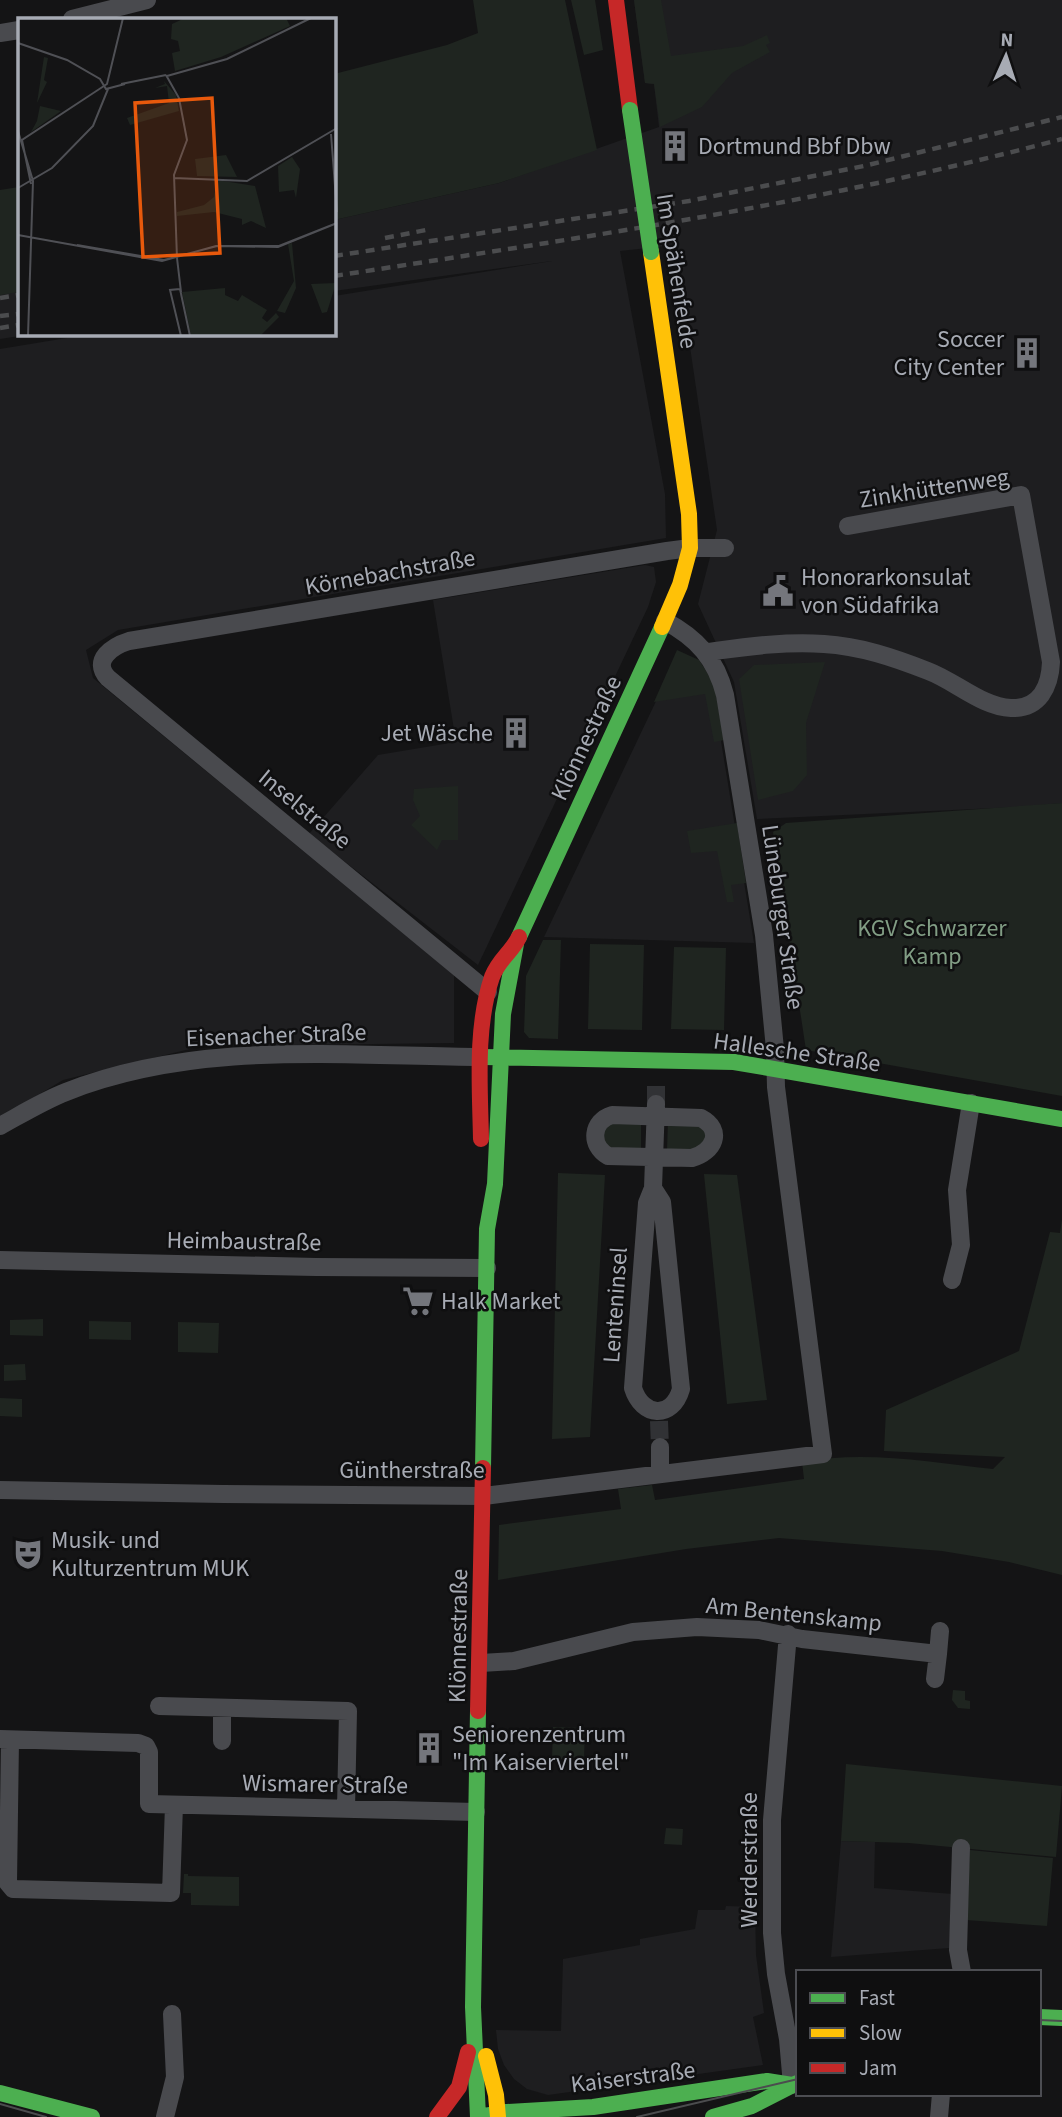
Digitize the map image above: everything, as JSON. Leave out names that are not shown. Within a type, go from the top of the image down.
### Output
[{"type":"main road","name":"Im Spähenfelde","points":[[615,0],[689,514],[691,548]]},
{"type":"main road","name":"Klönnestraße","points":[[487,1229],[482,1216],[480,1089],[488,992],[500,960],[516,944],[664,621],[680,585],[691,548]]},
{"type":"main road","name":"Klönnestraße","points":[[479,2117],[475,2042],[476,1812],[481,1663],[487,1229],[495,1184],[505,996],[516,958],[516,944]]},
{"type":"main road","name":"Hallesche Straße","points":[[481,1057],[657,1069],[734,1062],[1062,1119]]},
{"type":"main road","points":[[1041,2017],[1062,2018]]},
{"type":"main road","name":"Klönnestraße","points":[[475,2042],[484,2051],[496,2095],[498,2115]]},
{"type":"main road","points":[[437,2117],[459,2087],[466,2055],[475,2042]]},
{"type":"main road","name":"Kaiserstraße","points":[[479,2117],[593,2107],[767,2081],[795,2084]]},
{"type":"main road","points":[[713,2117],[755,2111],[795,2084]]},
{"type":"main road","points":[[0,2093],[92,2117]]},
{"type":"main road","points":[[565,2117],[593,2107]]},
{"type":"street","points":[[76,18],[147,0]]},
{"type":"street","points":[[0,33],[18,30]]},
{"type":"street","name":"Zinkhüttenweg","points":[[707,652],[788,643],[856,648],[932,672],[992,704],[1010,708],[1023,707],[1037,700],[1048,686],[1051,662],[1021,495],[848,526]]},
{"type":"street","points":[[691,548],[725,548]]},
{"type":"street","name":"Körnebachstraße","points":[[104,657],[108,650],[129,641],[691,548]]},
{"type":"street","name":"Lüneburger Straße","points":[[664,621],[682,630],[707,652],[717,670],[725,695],[764,935],[778,1101],[823,1454]]},
{"type":"street","name":"Inselstraße","points":[[104,657],[101,666],[103,674],[488,992]]},
{"type":"street","name":"Eisenacher Straße","points":[[0,1126],[77,1088],[202,1058],[306,1055],[481,1057]]},
{"type":"street","points":[[953,1280],[961,1245],[957,1190],[971,1103]]},
{"type":"street","points":[[656,1110],[708,1121],[714,1137],[711,1147],[704,1155],[692,1158],[608,1156],[601,1152],[596,1143],[595,1132],[598,1123],[604,1118],[656,1110]]},
{"type":"street","name":"Lenteninsel","points":[[653,1188],[662,1202],[681,1389],[678,1399],[659,1416],[639,1403],[634,1388],[647,1203],[653,1188],[656,1110]]},
{"type":"street","name":"Heimbaustraße","points":[[0,1260],[487,1268]]},
{"type":"street","points":[[660,1447],[660,1474]]},
{"type":"street","name":"Güntherstraße","points":[[0,1490],[484,1496],[823,1454]]},
{"type":"street","name":"Am Bentenskamp","points":[[481,1663],[514,1661],[603,1638],[663,1629],[720,1627],[938,1654]]},
{"type":"street","points":[[935,1679],[940,1631]]},
{"type":"street","name":"Werderstraße","points":[[788,1634],[772,1809],[772,1933],[776,1974],[795,2084]]},
{"type":"street","points":[[159,1706],[348,1711],[346,1810]]},
{"type":"street","points":[[222,1708],[222,1741]]},
{"type":"street","name":"Wismarer Straße","points":[[174,1805],[171,1893],[13,1889],[8,1884],[5,1740],[138,1743],[146,1746],[149,1752],[149,1804],[476,1812]]},
{"type":"street","points":[[961,1848],[958,1950],[962,1970]]},
{"type":"street","points":[[165,2117],[175,2077],[172,2014]]},
{"type":"street","points":[[939,2117],[941,2096]]},
{"type":"shaded area","points":[[634,0],[1062,0],[1062,803],[757,819],[734,682],[698,604],[717,530],[675,245],[620,251],[665,494],[666,538],[118,630],[86,650],[93,678],[454,975],[454,1043],[202,1046],[63,1080],[0,1118],[0,349],[79,336],[336,336],[336,296],[552,261],[336,291],[336,220],[499,183],[659,127],[654,84],[645,83]]},
{"type":"shaded area","points":[[18,290],[20,336],[0,339],[0,293]]},
{"type":"shaded area","points":[[645,565],[654,567],[656,582],[648,607],[478,965],[309,834],[378,755],[456,742],[433,600]]},
{"type":"shaded area","points":[[677,657],[712,686],[754,943],[544,937]]},
{"type":"shaded area","points":[[841,1841],[875,1842],[874,1888],[953,1894],[949,1948],[831,1957]]},
{"type":"shaded area","points":[[726,1906],[755,1907],[756,1955],[764,2013],[753,2017],[763,2065],[548,2095],[527,2089],[514,2079],[504,2065],[498,2049],[496,2030],[561,2031],[563,1959],[640,1945],[640,1939],[695,1929],[698,1910],[725,1910]]},
{"type":"green space","points":[[473,0],[565,0],[597,150],[499,183],[336,220],[336,73],[447,45],[478,33]]},
{"type":"green space","points":[[571,0],[595,0],[603,50],[584,55]]},
{"type":"green space","points":[[634,0],[661,0],[671,56],[743,46],[767,35],[770,43],[766,45],[770,52],[732,73],[702,107],[660,127],[654,84],[645,83]]},
{"type":"green space","points":[[18,187],[18,292],[0,295],[0,190]]},
{"type":"green space","points":[[677,650],[699,660],[714,683],[724,740],[714,742],[705,694],[654,702]]},
{"type":"green space","points":[[825,662],[806,723],[807,775],[793,791],[758,800],[739,679],[754,665]]},
{"type":"green space","points":[[458,786],[458,840],[442,840],[437,850],[411,825],[420,816],[413,800],[414,789]]},
{"type":"green space","name":"KGV Schwarzer Kamp","points":[[1062,803],[1062,1096],[806,1050],[773,832],[786,823]]},
{"type":"green space","points":[[737,823],[746,883],[731,885],[734,902],[727,902],[717,851],[691,853],[687,831]]},
{"type":"green space","points":[[543,940],[561,940],[558,1039],[529,1038],[524,1032],[526,976]]},
{"type":"green space","points":[[590,944],[644,945],[642,1030],[588,1029]]},
{"type":"green space","points":[[674,947],[726,948],[724,1030],[671,1029]]},
{"type":"green space","points":[[609,1120],[641,1121],[641,1151],[615,1153],[601,1141]]},
{"type":"green space","points":[[668,1121],[695,1121],[709,1135],[702,1152],[667,1150]]},
{"type":"green space","points":[[558,1173],[605,1175],[590,1437],[552,1439]]},
{"type":"green space","points":[[704,1174],[737,1175],[767,1400],[727,1404]]},
{"type":"green space","points":[[1062,1219],[1062,1575],[1009,1562],[942,1551],[779,1538],[686,1549],[498,1580],[499,1525],[621,1509],[618,1489],[652,1485],[655,1500],[804,1479],[802,1462],[849,1457],[898,1458],[993,1469],[1005,1457],[884,1451],[886,1410],[1019,1351],[1050,1232],[1060,1233]]},
{"type":"green space","points":[[43,1319],[43,1336],[10,1335],[10,1320]]},
{"type":"green space","points":[[89,1321],[131,1322],[131,1340],[89,1339]]},
{"type":"green space","points":[[178,1322],[219,1323],[218,1353],[178,1352]]},
{"type":"green space","points":[[25,1364],[26,1380],[4,1381],[4,1365]]},
{"type":"green space","points":[[0,1398],[22,1399],[22,1417],[0,1416]]},
{"type":"green space","points":[[953,1690],[965,1691],[965,1700],[970,1701],[970,1709],[958,1708],[952,1700]]},
{"type":"green space","points":[[553,1727],[585,1728],[584,1760],[552,1759]]},
{"type":"green space","points":[[846,1764],[1062,1786],[1056,1857],[909,1843],[841,1841]]},
{"type":"green space","points":[[666,1828],[683,1829],[682,1845],[664,1844]]},
{"type":"green space","points":[[970,1850],[1053,1858],[1047,1926],[966,1920]]},
{"type":"green space","points":[[184,1874],[239,1877],[239,1906],[191,1905],[191,1893],[183,1893]]},
{"type":"tunnel","points":[[656,1078],[656,1104]]},
{"type":"tunnel","points":[[659,1421],[660,1447]]},
{"type":"tram line","points":[[1041,2020],[1062,2021]]},
{"type":"tram line","points":[[637,2117],[796,2079]]},
{"type":"tram line","points":[[0,2104],[46,2117]]},
{"type":"railway","points":[[336,256],[689,201],[864,166],[1062,117]]},
{"type":"railway","points":[[336,276],[609,233],[791,200],[972,162],[1062,139]]},
{"type":"railway","points":[[385,238],[426,230]]},
{"type":"railway","points":[[0,298],[18,295]]},
{"type":"railway","points":[[0,316],[18,314]]},
{"type":"railway","points":[[0,328],[18,325]]},
{"type":"traffic: fast","points":[[630,110],[651,252]]},
{"type":"traffic: fast","points":[[519,937],[662,627]]},
{"type":"traffic: fast","points":[[483,1468],[487,1229],[495,1184],[503,1014],[516,944]]},
{"type":"traffic: fast","points":[[483,1057],[734,1062],[1062,1119]]},
{"type":"traffic: fast","points":[[478,1711],[473,2007],[478,2117]]},
{"type":"traffic: fast","points":[[1041,2017],[1062,2018]]},
{"type":"traffic: fast","points":[[479,2117],[507,2112],[593,2107],[767,2081],[792,2085]]},
{"type":"traffic: fast","points":[[713,2117],[752,2106],[796,2084]]},
{"type":"traffic: fast","points":[[0,2093],[92,2117]]},
{"type":"traffic: slow","points":[[651,252],[689,514],[690,548],[680,585],[662,627]]},
{"type":"traffic: slow","points":[[486,2056],[496,2095],[498,2117]]},
{"type":"traffic: jam","points":[[616,0],[630,110]]},
{"type":"traffic: jam","points":[[481,1139],[480,1057],[483,1016],[492,977],[519,937]]},
{"type":"traffic: jam","points":[[478,1711],[483,1468]]},
{"type":"traffic: jam","points":[[437,2117],[459,2087],[468,2052]]},
{"type":"place","name":"Dortmund Bbf Dbw","points":[[675,146]]},
{"type":"place","name":"Soccer City Center","points":[[1027,353]]},
{"type":"place","name":"Honorarkonsulat von Südafrika","points":[[778,591]]},
{"type":"place","name":"Jet Wäsche","points":[[516,733]]},
{"type":"place","name":"Halk Market","points":[[418,1301]]},
{"type":"place","name":"Musik- und Kulturzentrum MUK","points":[[28,1554]]},
{"type":"place","name":"Seniorenzentrum \"Im Kaiserviertel\"","points":[[429,1748]]}]
